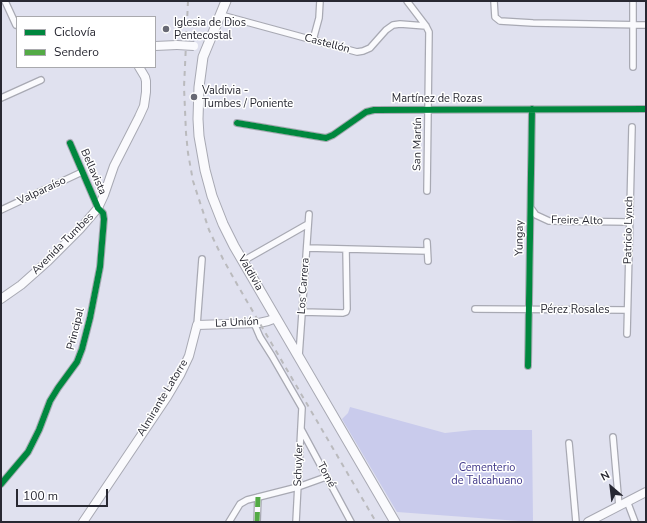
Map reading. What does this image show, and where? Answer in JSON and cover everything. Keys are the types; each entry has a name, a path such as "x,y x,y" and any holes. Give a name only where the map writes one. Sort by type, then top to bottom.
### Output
{"main road":[{"name":"Valdivia","path":"226,1 202,65 198,111 198,126 202,155 210,188 229,235 243,261 395,522"},
{"path":"156,46 177,45 208,47"},
{"name":"Avenida Tumbes","path":"1,299 21,285 48,261 80,229 98,208 114,166 144,106 146,81 140,68"},
{"name":"La Unión","path":"197,325 254,323 276,318"},
{"name":"Almirante Latorre","path":"83,522 167,397 180,375 189,356 197,325"},
{"path":"588,522 646,492"}],"street":[{"path":"6,1 16,25"},
{"path":"313,40 320,1"},
{"name":"San Martín","path":"407,1 426,26 429,34 427,191"},
{"path":"494,1 494,15 496,19 500,21 646,25"},
{"path":"633,1 633,66"},
{"name":"Castellón","path":"221,15 354,52 360,52 370,48 386,30 393,25 400,24 426,26"},
{"path":"1,98 41,80"},
{"name":"Martínez de Rozas","path":"237,123 326,138 369,111 428,109 646,109"},
{"name":"Yungay","path":"528,366 532,109"},
{"name":"Patricio Lynch","path":"627,334 632,127"},
{"name":"Bellavista","path":"70,143 98,208"},
{"name":"Valparaíso","path":"1,210 82,172"},
{"name":"Freire Alto","path":"531,207 531,210 536,215 549,222 629,222"},
{"name":"Principal","path":"1,484 28,452 39,430 50,401 77,362 81,353 90,318 102,247 104,219 103,213 98,208"},
{"name":"Los Carrera","path":"299,358 309,214"},
{"path":"243,261 308,224"},
{"path":"427,242 428,261"},
{"path":"307,248 427,251"},
{"path":"302,312 346,312 346,249"},
{"name":"Almirante Latorre","path":"197,325 202,259"},
{"name":"Pérez Rosales","path":"475,309 627,310"},
{"name":"Schuyler","path":"254,323 260,337 302,408 296,522"},
{"name":"Tomé","path":"301,429 350,522"},
{"path":"614,437 619,506"},
{"path":"569,443 576,522"},
{"path":"229,522 240,504 247,500 298,487 326,477"},
{"path":"256,522 258,497"},
{"path":"628,501 635,522"}],"green space":[{"name":"Cementerio de Talcahuano","path":"350,407 445,433 473,430 532,430 533,522 397,512 342,419 348,413"}],"railway":[{"path":"188,1 184,87 186,133 193,181 209,230 238,286 376,522"}],"marked path":[{"path":"257,522 258,497"}],"cycle path":[{"path":"528,366 532,109"},
{"path":"237,123 326,138 333,135 366,112 374,110 646,109"},
{"path":"1,484 28,452 39,430 50,401 77,362 90,318 100,267 104,219 103,213 98,208 70,143"}],"place":[{"name":"Iglesia de Dios Pentecostal","path":"166,29"},
{"name":"Valdivia - Tumbes / Poniente","path":"194,97"}]}
